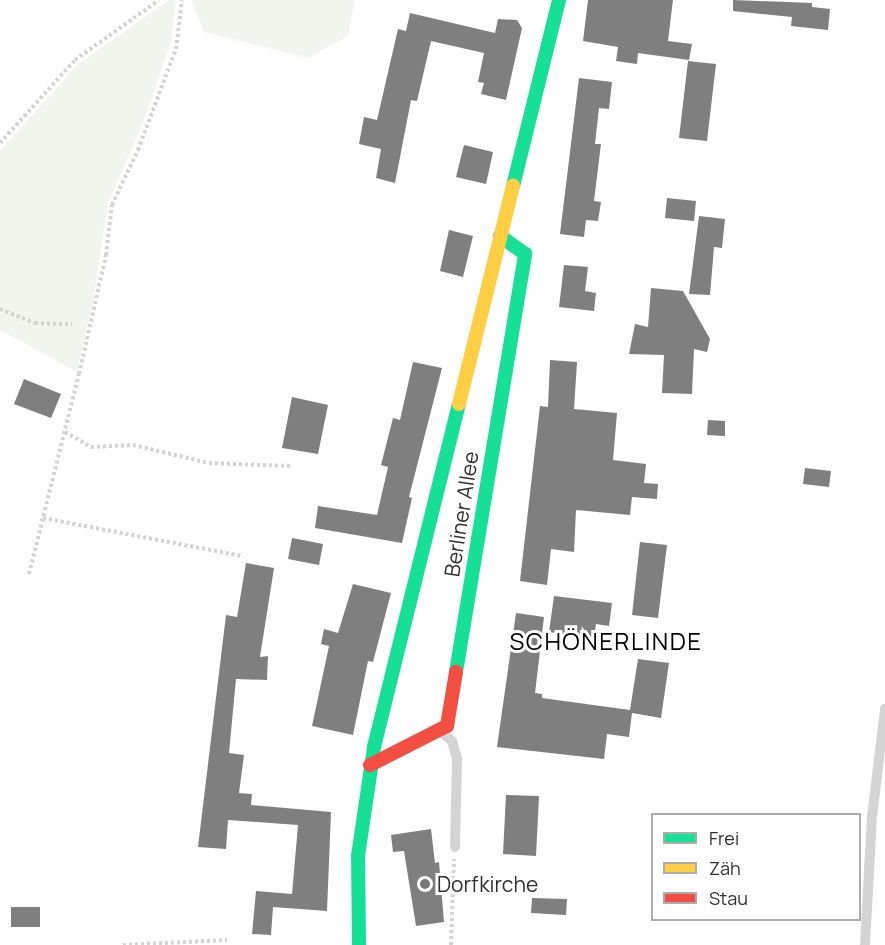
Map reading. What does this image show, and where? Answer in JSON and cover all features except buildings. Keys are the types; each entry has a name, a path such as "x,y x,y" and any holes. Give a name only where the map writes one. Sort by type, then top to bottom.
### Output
{"main road":[{"name":"Berliner Allee","path":"359,945 358,856 370,765 559,0"},
{"name":"Berliner Allee","path":"440,730 447,726 525,254 500,236"},
{"path":"370,765 440,730"}],"lane":[{"path":"865,945 872,817 885,708"},
{"path":"440,730 452,741 457,759 455,847"}],"path":[{"path":"0,143 75,60 159,0"},
{"path":"29,574 106,255 112,205 138,150 176,49 182,0"},
{"path":"0,309 35,323 72,324"},
{"path":"65,432 91,447 133,446 209,463 291,466"},
{"path":"43,518 243,556"},
{"path":"451,945 455,847"},
{"path":"123,945 227,940"}],"shaded area":[{"path":"169,0 176,0 171,42 142,126 108,203 94,296 77,372 0,330 0,151 78,64"},
{"path":"191,0 355,0 348,36 308,58 204,32"}],"traffic: fast":[{"path":"513,186 559,0"},
{"path":"456,672 525,254 500,236"},
{"path":"359,945 358,856 374,747 459,404"}],"traffic: slow":[{"path":"459,404 513,186"}],"traffic: jam":[{"path":"370,765 447,726 456,672"}],"place":[{"name":"Dorfkirche","path":"425,884"}],"district":[{"name":"SCHÖNERLINDE","path":"606,641"}]}
